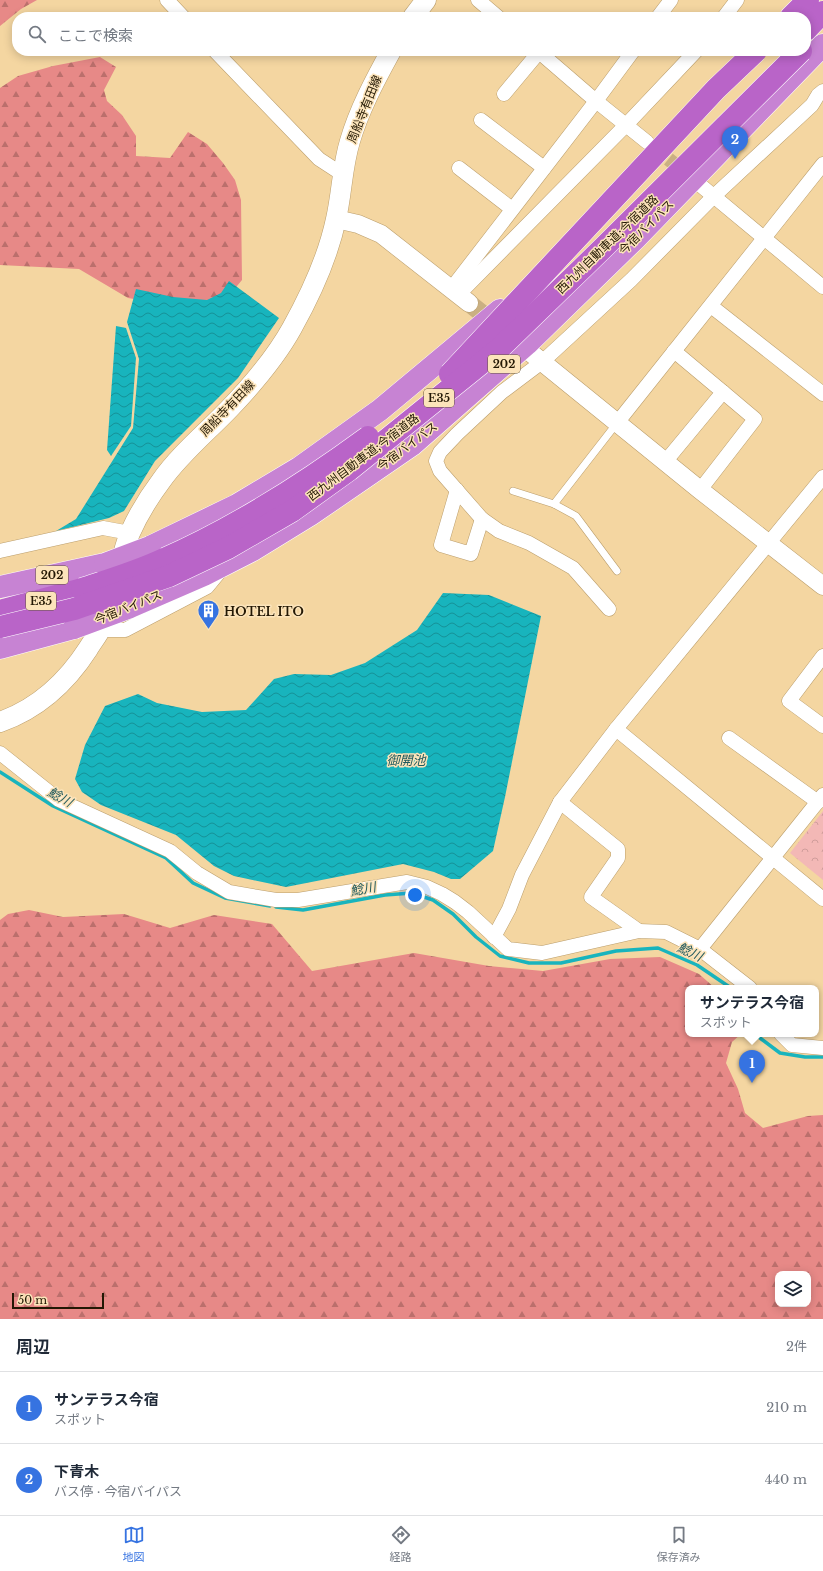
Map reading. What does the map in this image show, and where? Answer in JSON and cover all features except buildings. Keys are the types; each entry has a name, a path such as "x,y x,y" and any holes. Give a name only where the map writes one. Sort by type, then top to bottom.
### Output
{"highway":[{"path":"796,12 808,0"},
{"path":"802,12 814,0"},
{"path":"811,25 823,12"},
{"path":"811,41 823,29"},
{"name":"今宿バイパス","path":"0,648 74,628 128,608 226,564 253,550 310,515 418,440 527,344 636,238 823,45"},
{"path":"450,374 716,89 751,56"},
{"name":"202","path":"0,586 104,564 150,547 244,501 300,468 380,410 501,309 637,180 759,56"},
{"name":"西九州自動車道;今宿道路","path":"0,611 82,589 130,574 162,561 205,540 281,496 342,456 450,374 555,276 732,105 780,56"},
{"name":"西九州自動車道;今宿道路","path":"0,627 74,609 169,576 228,548 292,511 349,470 498,349 603,248 796,56"}],"main road":[{"path":"417,12 426,0"},
{"name":"周船寺有田線","path":"0,722 25,712 46,697 67,678 83,657 100,630 130,533 143,508 161,480 194,442 234,403 266,367 291,329 314,285 324,258 336,219 342,174 350,142 362,107 388,56"}],"street":[{"path":"167,0 178,12"},
{"path":"478,0 492,12"},
{"path":"662,12 671,0"},
{"path":"728,12 737,0"},
{"path":"221,56 319,159 342,174"},
{"path":"504,94 534,56"},
{"path":"544,56 647,142"},
{"path":"459,296 512,209 629,56"},
{"path":"459,296 691,56"},
{"path":"609,609 573,568 529,543 499,530 482,519 440,471 436,461 440,452 536,357 631,280 714,196 812,104 818,95 823,92"},
{"path":"481,120 544,168"},
{"path":"617,423 823,164"},
{"path":"459,168 512,209"},
{"path":"699,184 823,287"},
{"path":"336,219 358,224 381,234 459,296"},
{"path":"711,306 823,394"},
{"path":"674,351 755,418 700,490"},
{"path":"536,357 768,544 821,581"},
{"path":"665,462 723,392"},
{"path":"494,937 510,909 522,875 560,802 616,729 823,476"},
{"path":"457,490 441,545 471,554 482,519"},
{"path":"0,551 103,528 130,533"},
{"path":"100,630 125,630 207,587 226,564"},
{"path":"823,656 789,701 823,726"},
{"path":"616,729 823,899"},
{"path":"700,949 820,798 729,738"},
{"path":"0,753 59,800 170,851 197,873 229,892 276,900 298,900 407,882 427,887 442,894 468,912 508,949 542,953 639,931 666,932 700,949 746,985"},
{"path":"560,802 618,848 618,858 591,897 639,931"},
{"path":"784,1037 792,1045 823,1048"}],"lane":[{"path":"554,504 617,423"},
{"path":"513,491 554,504 576,516 617,572"}],"green space":[{"path":"0,0 37,0 17,12 12,12 12,16 0,26"},
{"path":"100,57 116,67 104,90 107,101 122,115 136,136 136,156 170,158 188,132 207,144 235,180 241,200 242,280 227,298 170,305 128,298 79,269 0,265 0,88 18,76 53,66"},
{"path":"823,811 823,880 790,853"},
{"path":"29,910 63,917 124,914 170,928 214,915 272,924 312,971 414,953 489,966 543,971 610,959 660,957 699,974 712,985 685,985 685,1037 738,1037 732,1042 726,1063 738,1089 745,1113 763,1128 808,1116 823,1115 823,1319 0,1319 0,920 8,914"}],"water":[{"path":"229,281 279,318 238,378 155,461 124,511 109,518 56,531 76,519 133,428 139,359 127,322 136,289 173,297 207,300 221,293"},
{"path":"116,326 126,328 136,358 131,426 111,456 107,450"},
{"name":"御開池","path":"443,593 489,595 541,616 493,851 460,879 451,879 434,872 403,864 286,887 234,876 214,866 176,835 101,805 82,792 75,779 85,745 105,706 138,694 157,703 202,712 246,710 274,679 294,674 331,675 365,663 417,630"}],"waterway":[{"name":"鯰川","path":"0,772 53,806 166,858 193,883 225,898 270,906"},
{"name":"鯰川","path":"276,907 303,910 385,895 412,893 433,900 453,914 476,937 500,956 529,963 561,963 616,951 658,948 697,965 727,985"},
{"name":"鯰川","path":"760,1037 780,1053 805,1057 823,1057"}],"tunnel":[{"path":"652,146 687,174"},
{"path":"469,303 500,328"}],"place":[{"name":"下青木","path":"735,159"},
{"name":"HOTEL ITO","path":"208,630"},
{"name":"サンテラス今宿","path":"752,1083"}]}
